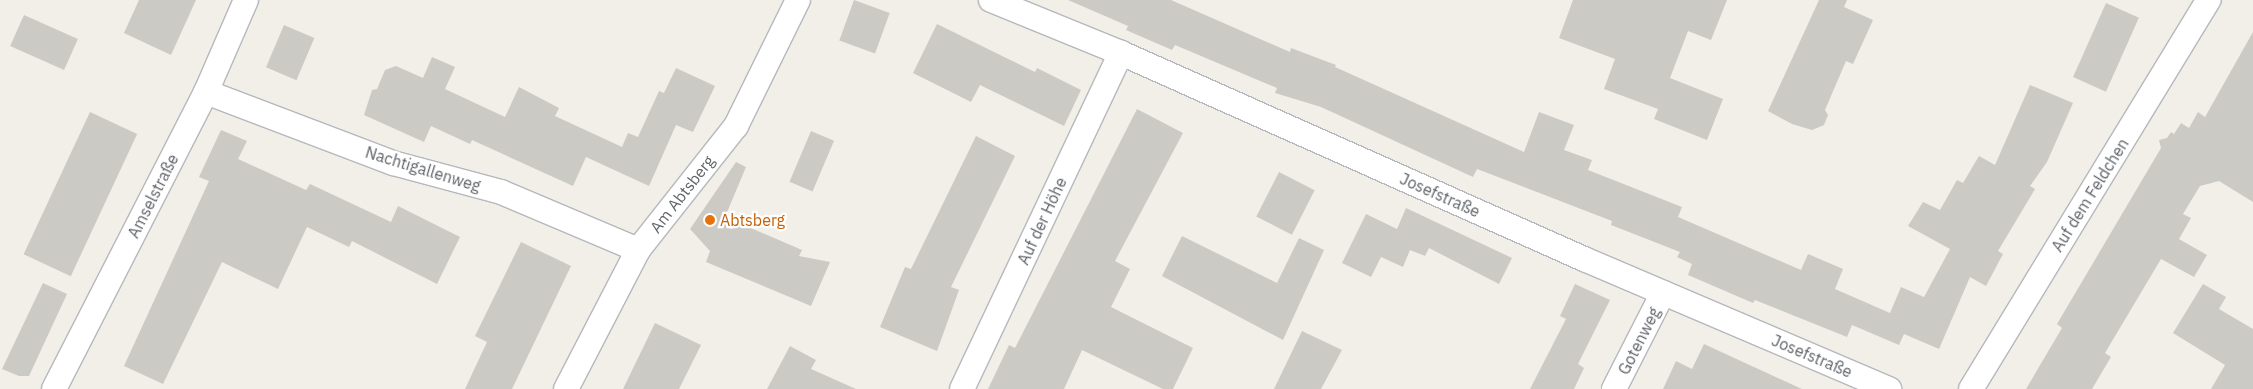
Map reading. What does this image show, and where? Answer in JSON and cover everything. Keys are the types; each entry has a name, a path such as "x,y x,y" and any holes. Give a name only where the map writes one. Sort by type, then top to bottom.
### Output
{"street":[{"name":"Amselstraße","path":"54,389 206,92 246,0"},
{"name":"Am Abtsberg","path":"566,389 638,250 736,126 798,0"},
{"name":"Josefstraße","path":"991,0 1121,53 1663,293 1889,389"},
{"name":"Auf dem Feldchen","path":"1971,389 2208,0"},
{"name":"Auf der Höhe","path":"962,389 1121,53"},
{"name":"Nachtigallenweg","path":"206,92 392,163 500,192 638,250"},
{"name":"Gotenweg","path":"1614,389 1663,293"}],"building":[{"path":"139,0 196,0 171,55 124,33"},
{"path":"854,0 890,13 875,53 839,40"},
{"path":"1068,0 1171,0 1290,52 1291,48 1336,65 1335,67 1524,152 1539,112 1574,125 1564,150 1592,160 1588,170 1682,207 1678,217 1801,270 1808,254 1843,269 1835,289 1890,313 1901,287 1924,297 1950,249 1908,226 1923,202 1940,210 1957,180 1963,183 1979,156 1995,165 2030,85 2073,103 2047,162 2030,186 2035,189 1998,251 2003,254 1986,286 1970,277 1939,349 1904,334 1899,345 1852,325 1847,337 1755,300 1753,303 1688,275 1692,264 1677,257 1680,252 1611,225 1612,221 1477,169 1473,177 1321,107 1275,93 1277,88 1175,45 1172,50 1126,30 1128,26"},
{"path":"1573,0 1727,0 1711,40 1688,31 1670,78 1723,99 1707,140 1654,119 1658,109 1604,89 1615,59 1559,38"},
{"path":"1819,0 1847,0 1844,7 1873,20 1853,64 1846,61 1825,110 1828,115 1824,125 1812,130 1792,124 1768,111"},
{"path":"2106,3 2139,18 2106,92 2073,77"},
{"path":"24,15 78,39 64,70 10,46"},
{"path":"937,24 1035,72 1037,68 1081,90 1064,126 980,85 971,102 913,73"},
{"path":"284,25 314,38 296,80 266,67"},
{"path":"2253,32 2253,202 2219,181 2200,186 2183,214 2191,218 2179,239 2207,255 2194,277 2161,259 2105,353 2111,357 2092,389 2026,389 2062,328 2057,324 2161,148 2159,140 2167,138 2171,132 2174,134 2181,123 2189,128 2198,112 2205,117"},
{"path":"432,57 455,67 445,89 505,117 519,87 559,108 555,116 622,147 628,133 638,137 659,91 664,93 676,68 715,86 693,132 676,125 649,186 586,157 573,186 472,140 470,144 431,126 424,142 364,115 372,90 377,89 385,70 396,66 423,78"},
{"path":"1137,109 1183,133 1115,261 1130,269 1111,307 1193,348 1173,389 1163,389 1082,350 1064,389 988,389 1009,345 1015,348"},
{"path":"90,112 137,134 71,276 24,254"},
{"path":"221,130 247,141 238,159 306,190 310,184 391,222 398,206 460,237 437,284 352,241 349,247 307,227 278,289 222,262 163,384 124,366 209,181 199,177"},
{"path":"811,131 834,141 813,191 790,182"},
{"path":"976,136 1015,156 951,287 959,290 937,351 880,327 905,267 911,269"},
{"path":"736,162 746,167 725,217 802,250 799,256 830,262 811,306 706,262 710,251 690,229"},
{"path":"1279,172 1315,190 1292,235 1256,217"},
{"path":"1406,208 1512,258 1499,284 1429,248 1425,256 1410,250 1403,267 1381,257 1371,277 1342,263 1366,214 1397,229"},
{"path":"1182,236 1277,283 1299,238 1324,250 1283,340 1162,276"},
{"path":"521,242 571,266 512,389 465,389 487,342 475,336"},
{"path":"43,283 67,294 29,376 19,376 2,369"},
{"path":"1575,284 1610,300 1578,364 1584,368 1574,389 1530,389 1566,319 1560,316"},
{"path":"2203,284 2226,297 2219,309 2253,329 2253,389 2211,389 2225,365 2173,333"},
{"path":"655,323 701,345 679,389 623,389"},
{"path":"1302,331 1342,350 1321,389 1274,389"},
{"path":"1704,344 1802,389 1663,389 1676,361 1692,369"},
{"path":"790,346 816,360 811,369 856,389 767,389"}],"place":[{"name":"Abtsberg","path":"710,220"}]}
